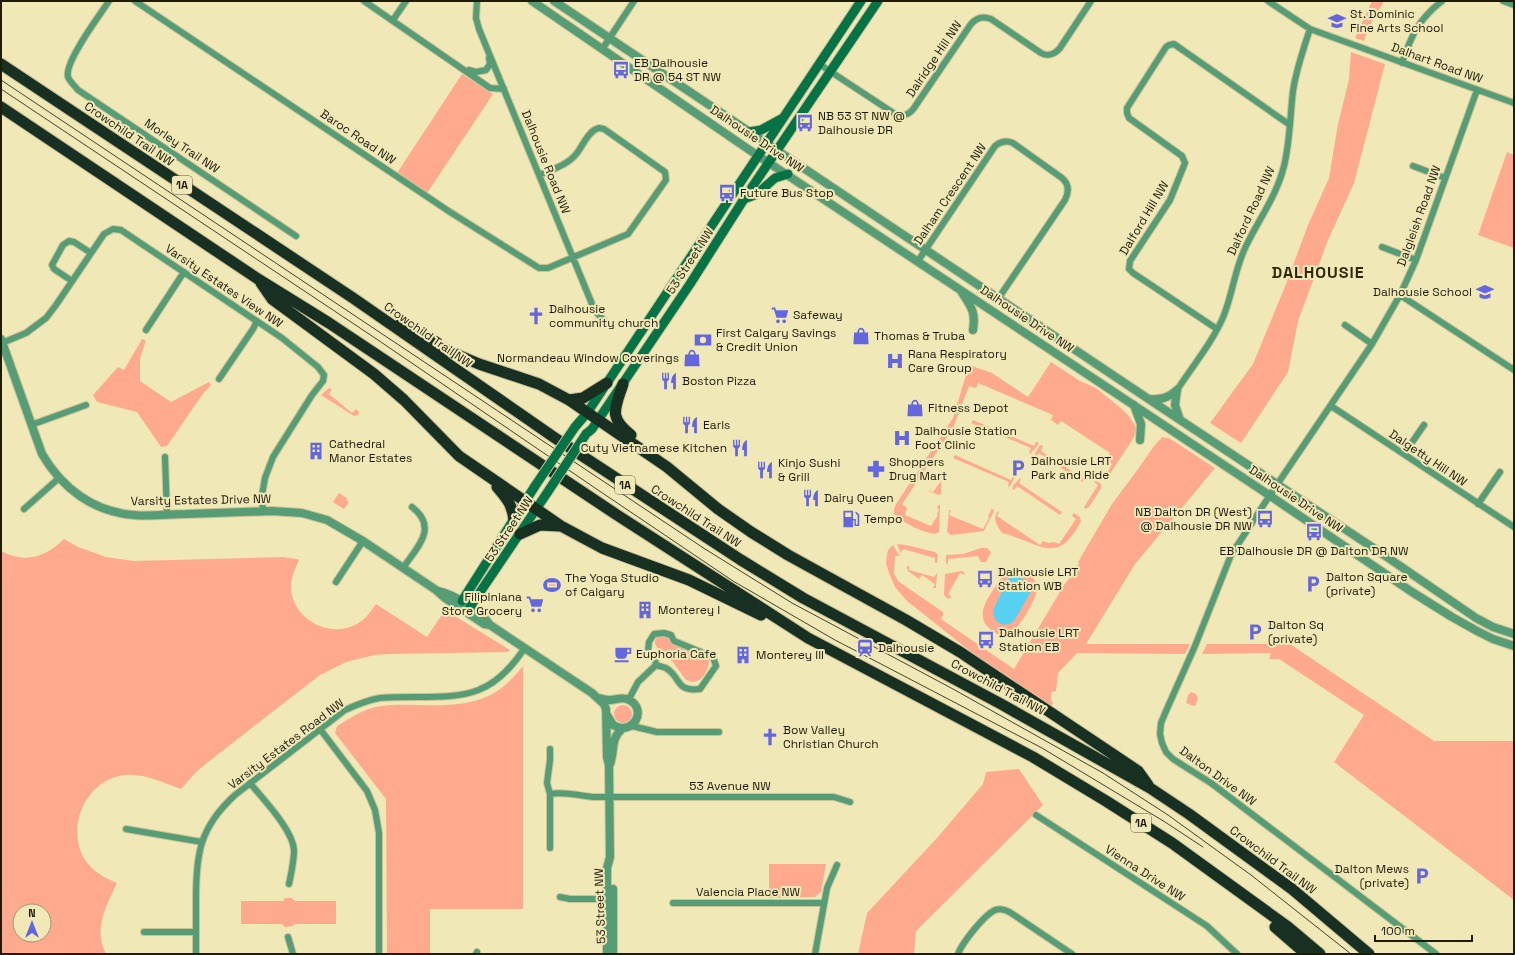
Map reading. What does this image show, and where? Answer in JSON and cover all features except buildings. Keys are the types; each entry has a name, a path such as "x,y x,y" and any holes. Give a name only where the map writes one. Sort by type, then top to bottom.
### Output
{"highway":[{"path":"1,59 11,71"},
{"name":"Crowchild Trail NW","path":"1,64 353,298 555,438 741,560 803,598 1002,704 1150,788 1189,814 1292,889 1369,954"},
{"name":"1A","path":"1,107 258,280 329,323 611,511 808,638 1040,761 1106,800 1172,843 1288,928 1320,954"},
{"path":"258,280 272,299 374,374 404,400 459,456 561,526 602,548 689,580 808,638"},
{"path":"353,298 369,304 446,350 479,364 539,384 569,400 667,467 718,509 761,538 788,555 906,620 960,652 1138,770 1150,788"},
{"path":"569,400 583,398 607,383"},
{"path":"623,384 615,408 617,420 625,430 661,458 667,467"},
{"path":"492,480 509,501 512,507 514,520"},
{"path":"520,534 540,525 561,526"},
{"path":"1245,897 1254,910 1306,954"}],"main road":[{"name":"53 Street NW","path":"464,607 535,486 575,427 587,413 861,1"},
{"name":"53 Street NW","path":"464,607 520,534 586,434 592,429 623,384 690,284 768,162 831,72 878,1"},
{"path":"749,132 761,130 784,117"},
{"path":"744,199 757,194 775,178 788,174"}],"street":[{"name":"Morley Trail NW","path":"109,1 73,56 69,66 68,78 78,90 296,236"},
{"name":"Baroc Road NW","path":"135,1 444,208 536,267 542,269 548,268 628,234 665,183 666,175 604,129 599,128 592,132 576,155 569,162 539,175"},
{"path":"364,1 490,88 504,89"},
{"path":"393,20 406,1"},
{"name":"Dalhousie Road NW","path":"477,1 477,23 595,310 609,326"},
{"name":"Dalhousie Drive NW","path":"532,1 768,162 1452,617 1493,639 1514,646"},
{"name":"Dalhousie Drive NW","path":"554,1 998,299 1278,484 1476,618 1493,627 1514,634"},
{"path":"603,48 634,1"},
{"name":"Dalridge Hill NW","path":"819,64 895,114 905,115 914,108 971,24 977,18 991,18 1040,53 1047,55 1055,53 1060,48 1091,1"},
{"name":"Dalhart Road NW","path":"1268,1 1310,29 1514,103"},
{"path":"1402,63 1411,37 1421,20 1442,1"},
{"path":"1503,1 1514,5"},
{"name":"Dalford Road NW","path":"1177,390 1217,329 1229,300 1242,256 1279,183 1287,152 1296,73 1310,29"},
{"name":"Dalford Hill NW","path":"1217,329 1129,269 1130,261 1170,200 1186,163 1182,156 1130,118 1127,114 1127,108 1166,47 1174,44 1290,124"},
{"path":"464,69 476,72 486,70 490,64 489,52"},
{"name":"Dalgleish Road NW","path":"1278,484 1372,344 1400,295 1416,260 1477,90"},
{"name":"Dalham Crescent NW","path":"918,261 995,146 1004,141 1012,143 1066,181 1068,190 1065,200 998,299"},
{"path":"1413,166 1445,178"},
{"name":"Varsity Estates View NW","path":"2,341 26,333 46,318 104,234 108,230 121,230 289,343 318,367 324,375 324,381 312,395 284,438 267,469 263,486 263,512"},
{"path":"72,281 54,269 52,265 63,245 69,241 74,242 91,253"},
{"path":"1382,247 1416,260"},
{"path":"146,330 184,272"},
{"path":"958,287 971,307 974,315 973,330"},
{"path":"1400,295 1514,370"},
{"path":"219,379 257,321"},
{"path":"1345,325 1372,344"},
{"name":"Varsity Estates Drive NW","path":"2,341 42,454 59,478 81,497 101,508 135,515 292,512 317,517 340,528 363,542 436,590 448,593 464,607 486,620 490,625 524,649 597,697 604,704 607,715"},
{"path":"1148,398 1159,400 1177,390"},
{"path":"1177,390 1176,405 1180,420"},
{"path":"31,425 86,405"},
{"path":"1134,405 1141,424 1140,440"},
{"name":"Dalgetty Hill NW","path":"1331,406 1514,527"},
{"path":"1404,454 1424,425"},
{"path":"165,457 167,514"},
{"path":"1478,504 1500,472"},
{"path":"24,510 59,478"},
{"name":"Dalton Drive NW","path":"1278,484 1226,564 1195,646 1161,723 1160,734 1162,743 1166,752 1173,759 1211,783 1436,954"},
{"path":"403,568 426,532 426,524 424,520 412,507"},
{"path":"336,582 363,542"},
{"path":"664,632 671,635 674,641 713,657 716,666 709,673 700,689 689,689 682,687 673,674 665,668 656,666 655,659 648,652 650,642 654,634 664,632"},
{"name":"Varsity Estates Road NW","path":"196,954 196,868 202,842 211,823 220,810 234,795 345,710 372,700 389,697 454,697 477,691 494,682 506,673 524,649"},
{"path":"643,728 637,717 636,707 629,699 638,682 656,666"},
{"name":"Varsity Estates Drive NW","path":"597,697 608,700 621,698 629,699"},
{"path":"607,715 613,725 622,729 632,726 657,732 720,732"},
{"name":"53 Street NW","path":"607,715 606,738 610,796 610,857 607,868 613,954"},
{"path":"632,726 637,717"},
{"path":"320,729 367,791 375,810 379,833 379,954"},
{"name":"53 Street NW","path":"609,765 613,757 614,739 616,733 622,729"},
{"path":"550,749 550,765 547,778 550,794 550,848"},
{"path":"250,783 287,830 292,839 294,855 289,884"},
{"name":"53 Avenue NW","path":"550,794 561,792 576,796 834,796 850,802"},
{"name":"Vienna Drive NW","path":"1036,816 1207,926 1237,954"},
{"path":"126,829 202,842"},
{"path":"815,954 827,888 837,865"},
{"path":"560,897 570,899 610,899"},
{"name":"53 Street NW","path":"607,954 610,899"},
{"name":"Valencia Place NW","path":"673,903 824,903"},
{"path":"958,954 960,947 971,933 991,912 999,909 1011,913 1064,952 1072,954"},
{"path":"144,932 196,932"},
{"path":"288,937 293,954"}],"shaded area":[{"path":"1372,1 1384,1 1369,27 1364,41 1355,38"},
{"path":"1351,52 1385,64 1354,183 1328,240 1298,321 1288,372 1241,443 1210,423 1253,364 1286,284 1308,225 1329,178 1338,124 1349,79"},
{"path":"462,74 493,94 427,193 397,173"},
{"path":"1507,152 1514,155 1514,248 1478,235"},
{"path":"142,339 145,340 145,343 140,358 140,381 171,402 209,382 211,385 202,395 167,446 161,447 137,412 97,402 93,395 118,367 124,370"},
{"path":"1051,362 1080,381 1096,388 1122,409 1135,425 1136,430 1134,437 1108,477 1105,477 1100,473 1106,475 1112,464 1107,458 1110,453 1061,421 1058,425 1051,420 1053,415 978,383 976,388 969,386 953,428 902,504 907,508 905,515 931,526 938,515 939,509 937,508 938,505 940,505 939,532 935,534 919,529 903,521 894,514 896,504 953,418 969,365 992,373 1028,397"},
{"path":"329,388 332,389 329,394 352,413 356,409 359,412 358,415 354,416 321,395"},
{"path":"973,420 1034,446 1036,442 1038,442 1038,445 1030,454 1031,448 971,423"},
{"path":"1162,437 1169,438 1215,468 1135,564 1086,644 1190,644 1185,654 1077,653 1058,673 1056,691 1051,692 1051,701 1053,702 1051,707 980,659 907,601 895,587 886,563 888,550 893,545 900,556 895,556 894,573 898,581 943,612 941,619 1014,669 1064,585 1079,563 1078,562 1112,504"},
{"path":"1042,445 1041,451 1084,479 1082,482 1039,453 1036,457 1034,456 1039,446"},
{"path":"955,455 1011,480 1014,475 1015,477 1008,487 1009,482 953,458"},
{"path":"1020,478 1019,483 1062,512 1060,515 1017,486 1014,490 1012,489"},
{"path":"941,481 941,494 939,495 928,490 933,492"},
{"path":"1096,481 1101,484 1101,488 1089,507 1085,509 1084,507 1098,485 1094,482"},
{"path":"339,493 347,498 346,500 349,502 344,509 333,502"},
{"path":"992,508 994,511 984,531 951,535 947,532 949,510 951,510 949,515 983,529"},
{"path":"998,511 997,516 1040,545 1043,541 1059,544 1076,519 1072,516 1074,513 1080,517 1081,521 1064,544 1055,548 1046,548 1002,533 995,519"},
{"path":"64,539 78,547 106,557 134,561 283,557 297,559 299,560 291,583 293,600 299,611 318,625 330,629 342,629 354,625 365,618 376,604 427,637 445,610 510,650 508,652 374,655 346,662 320,675 196,772 181,789 154,779 132,775 111,778 99,785 90,795 83,807 77,833 79,847 88,864 99,874 117,883 102,918 102,945 106,954 1,954 1,551 10,555 27,558 35,557 50,550"},
{"path":"897,544 935,552 938,555 937,563 935,563 935,558 903,549 901,553"},
{"path":"981,548 987,548 991,552 986,562 981,562 978,556 948,559 948,564 946,563 946,555 963,554"},
{"path":"909,565 909,570 934,577 937,573 936,588 933,588 935,584 922,575 919,579 908,571 907,567"},
{"path":"962,571 965,575 960,573 948,594 952,597 948,599 944,595 945,574"},
{"path":"1014,571 1029,575 1034,579 1037,588 1027,613 1015,629 1005,635 999,635 987,626 983,614 984,607 990,594 1002,577","holes":["1008,579 1027,580 1031,587 1002,592"]},
{"name":"The Yoga Studio of Calgary","path":"545,577 557,579 556,588 549,589"},
{"path":"667,634 709,658 709,665 700,679 694,682 686,680 672,661 658,649 655,644 657,637"},
{"path":"1207,644 1290,644 1434,741 1514,741 1514,900 1334,762 1364,715 1279,659 1269,659 1271,653 1202,654"},
{"path":"523,666 523,909 430,909 430,954 387,954 386,799 335,733 337,726 358,714 376,707 397,705 445,705 476,701 490,695 504,686"},
{"path":"1191,692 1196,694 1198,698 1195,706 1186,703 1188,695"},
{"path":"623,705 629,708 632,714 629,720 623,723 617,720 614,714 617,708"},
{"path":"1019,769 1043,805 916,931 914,954 858,954 867,913 936,839 983,784 986,772"},
{"path":"769,864 826,864 821,892 815,897 769,898"},
{"path":"285,898 292,898 295,901 336,901 336,924 295,924 293,926 285,927 282,924 241,924 241,901 283,901"}],"water":[{"path":"1011,577 1024,579 1027,581 1032,590 1014,621 1003,624 997,621 993,615 993,610 1008,579"}],"tram line":[{"path":"1,80 705,549 792,603 953,689 1103,773 1168,815 1251,875 1351,954"},
{"path":"1,89 378,340 733,581 835,640 1042,748 1165,822 1203,847"}],"place":[{"name":"St. Dominic Fine Arts School","path":"1337,21"},
{"name":"EB Dalhousie DR @ 54 ST NW","path":"621,70"},
{"name":"NB 53 ST NW @ Dalhousie DR","path":"805,123"},
{"name":"Future Bus Stop","path":"727,193"},
{"name":"Dalhousie School","path":"1485,292"},
{"name":"Safeway","path":"780,315"},
{"name":"Dalhousie community church","path":"536,316"},
{"name":"Thomas & Truba","path":"861,336"},
{"name":"First Calgary Savings & Credit Union","path":"703,340"},
{"name":"Normandeau Window Coverings","path":"692,358"},
{"name":"Rana Respiratory Care Group","path":"895,361"},
{"name":"Boston Pizza","path":"669,381"},
{"name":"Fitness Depot","path":"915,408"},
{"name":"Earls","path":"690,425"},
{"name":"Dalhousie Station Foot Clinic","path":"902,438"},
{"name":"Cuty Vietnamese Kitchen","path":"740,448"},
{"name":"Cathedral Manor Estates","path":"316,451"},
{"name":"Dalhousie LRT Park and Ride","path":"1018,468"},
{"name":"Shoppers Drug Mart","path":"876,469"},
{"name":"Kinjo Sushi & Grill","path":"765,470"},
{"name":"Dairy Queen","path":"811,498"},
{"name":"Tempo","path":"851,519"},
{"name":"NB Dalton DR (West) @ Dalhousie DR NW","path":"1265,519"},
{"name":"EB Dalhousie DR @ Dalton DR NW","path":"1314,532"},
{"name":"Dalhousie LRT Station WB","path":"985,579"},
{"name":"Dalton Square (private)","path":"1313,584"},
{"name":"The Yoga Studio of Calgary","path":"552,585"},
{"name":"Filipiniana Store Grocery","path":"535,604"},
{"name":"Monterey I","path":"645,610"},
{"name":"Dalton Sq (private)","path":"1255,632"},
{"name":"Dalhousie LRT Station EB","path":"986,640"},
{"name":"Dalhousie","path":"865,648"},
{"name":"Euphoria Cafe","path":"623,654"},
{"name":"Monterey III","path":"743,655"},
{"name":"Bow Valley Christian Church","path":"770,737"},
{"name":"Dalton Mews (private)","path":"1422,876"}],"district":[{"name":"DALHOUSIE","path":"1318,272"}]}
